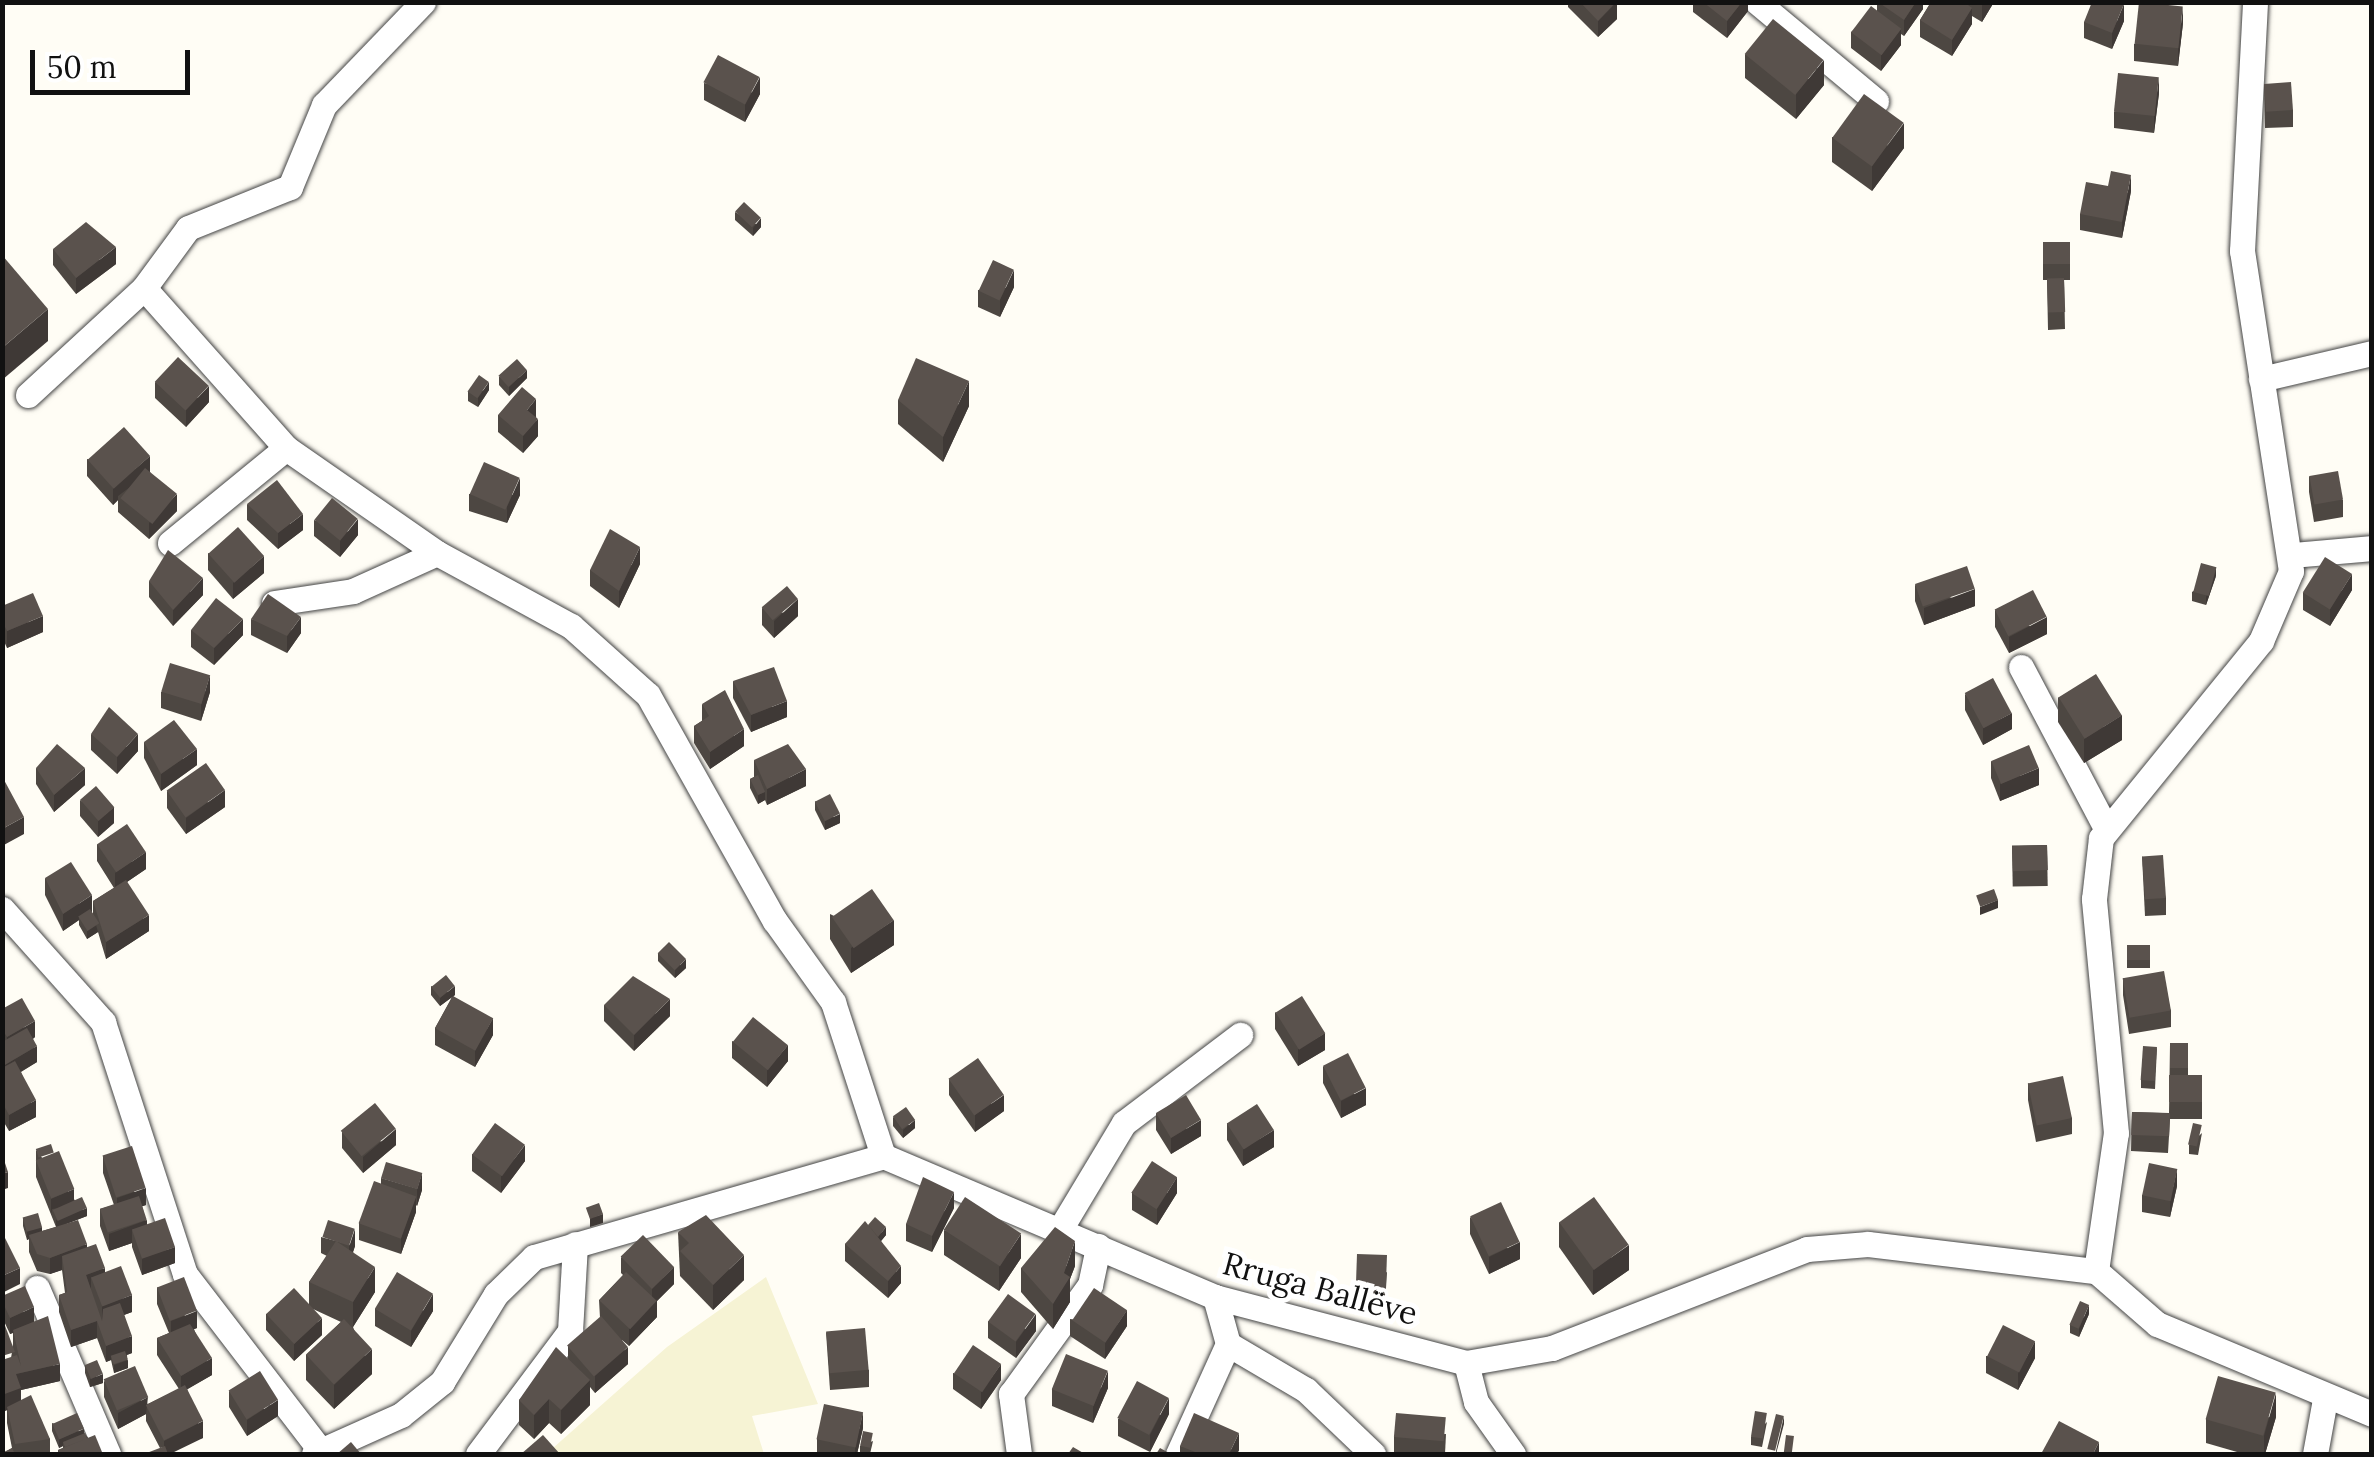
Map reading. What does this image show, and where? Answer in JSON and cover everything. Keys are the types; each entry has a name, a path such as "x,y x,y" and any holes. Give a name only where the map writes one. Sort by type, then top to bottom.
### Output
{"street":[{"path":"28,395 144,288 202,218 290,187 324,105 423,2"},
{"path":"1757,2 1876,101"},
{"path":"2255,2 2242,251 2292,555 2287,590 2261,641 2106,826 2094,899 2116,1133 2096,1271 2156,1324 2325,1400 2372,1414"},
{"path":"2,909 103,1022 185,1274 318,1453 424,1398 496,1294 534,1256 883,1156 833,1002 774,922 648,695 571,626 437,554 286,448 144,288"},
{"path":"2261,379 2372,354"},
{"path":"170,543 286,448"},
{"path":"2292,555 2372,548"},
{"path":"274,603 354,590 437,554"},
{"path":"2022,667 2106,826"},
{"path":"1062,1226 1124,1123 1240,1036"},
{"name":"Rruga Ballëve","path":"883,1156 1062,1226 1215,1297 1466,1362 1552,1348 1838,1243 2096,1271"},
{"path":"478,1454 570,1331 574,1244"},
{"path":"1020,1454 1012,1394 1090,1285 1098,1246"},
{"path":"37,1288 108,1454"},
{"path":"1178,1454 1228,1344 1215,1297"},
{"path":"1228,1344 1306,1390 1372,1454"},
{"path":"1466,1362 1476,1402 1513,1454"},
{"path":"2314,1454 2325,1400"}],"shaded area":[{"path":"766,1277 818,1404 752,1416 764,1454 557,1454 553,1448 667,1347"}],"building":[{"path":"1580,2 1616,2 1598,21"},
{"path":"1703,2 1742,2 1727,21"},
{"path":"1878,2 1916,2 1904,20"},
{"path":"1931,2 1964,2 1972,8 1952,40 1920,20"},
{"path":"2092,2 2124,4 2112,33 2084,22"},
{"path":"2139,2 2183,7 2178,48 2135,44"},
{"path":"1871,6 1901,29 1881,55 1851,32"},
{"path":"1773,19 1824,60 1795,95 1745,54"},
{"path":"718,55 759,77 745,104 703,82"},
{"path":"2118,73 2159,77 2155,116 2114,112"},
{"path":"2291,82 2293,110 2266,112 2264,84"},
{"path":"1864,94 1904,123 1872,166 1832,138"},
{"path":"2111,171 2131,175 2122,222 2080,214 2086,182 2108,186"},
{"path":"744,202 761,218 752,227 735,212"},
{"path":"86,222 116,247 76,278 53,249"},
{"path":"2043,242 2070,242 2070,264 2043,264"},
{"path":"2,255 48,309 2,348"},
{"path":"993,260 1014,270 999,301 979,291"},
{"path":"2064,278 2065,312 2048,313 2047,279"},
{"path":"178,357 209,386 186,411 155,382"},
{"path":"916,358 969,381 943,437 898,400"},
{"path":"517,359 527,370 508,387 498,376"},
{"path":"479,375 489,382 477,398 468,391"},
{"path":"522,387 536,399 527,410 538,419 523,436 498,415"},
{"path":"124,427 150,456 114,489 88,460"},
{"path":"484,462 520,478 505,510 470,494"},
{"path":"145,468 177,494 152,524 120,498"},
{"path":"2338,471 2343,500 2314,505 2309,476"},
{"path":"277,480 303,514 278,533 247,504"},
{"path":"332,498 358,519 340,541 314,520"},
{"path":"238,527 264,556 234,583 208,554"},
{"path":"610,529 640,547 619,591 590,570"},
{"path":"168,550 203,578 173,610 149,581"},
{"path":"2325,557 2352,574 2330,610 2303,593"},
{"path":"2201,563 2216,567 2209,596 2193,592"},
{"path":"1967,566 1975,589 1923,607 1915,584"},
{"path":"787,586 798,599 773,620 762,607"},
{"path":"2033,590 2047,617 2008,636 1995,610"},
{"path":"33,593 43,616 7,631 2,606"},
{"path":"268,594 301,617 287,636 251,619"},
{"path":"216,598 243,619 214,648 191,630"},
{"path":"170,663 210,675 201,704 161,692"},
{"path":"774,667 787,701 751,715 733,681"},
{"path":"2096,674 2122,716 2085,739 2059,697"},
{"path":"1993,678 2012,713 1984,728 1965,693"},
{"path":"725,690 744,729 710,752 694,726 709,716 702,704"},
{"path":"109,707 138,734 117,757 91,734"},
{"path":"174,720 197,749 161,774 144,742"},
{"path":"57,744 85,768 54,795 36,768"},
{"path":"788,744 806,769 767,789 754,760"},
{"path":"2029,745 2039,768 2001,784 1991,761"},
{"path":"206,763 225,790 186,818 167,791"},
{"path":"758,775 765,792 758,795 750,779"},
{"path":"2,778 24,817 2,829"},
{"path":"96,786 114,807 99,821 80,800"},
{"path":"830,794 840,814 825,821 815,802"},
{"path":"127,824 146,852 116,872 97,844"},
{"path":"2047,845 2048,870 2013,871 2012,846"},
{"path":"2163,855 2166,898 2145,899 2142,856"},
{"path":"71,862 92,895 63,914 45,878"},
{"path":"126,880 149,915 106,942 93,901"},
{"path":"872,889 894,920 854,948 832,917"},
{"path":"1994,889 1998,900 1980,907 1976,895"},
{"path":"90,909 99,923 88,931 78,917"},
{"path":"669,942 686,959 675,970 658,953"},
{"path":"2127,945 2150,945 2150,960 2127,960"},
{"path":"2164,971 2171,1010 2130,1018 2123,978"},
{"path":"446,975 455,986 440,998 431,987"},
{"path":"633,976 670,999 634,1035 604,1005"},
{"path":"453,996 493,1018 475,1051 435,1028"},
{"path":"1302,996 1325,1033 1299,1050 1276,1012"},
{"path":"22,998 35,1021 7,1037 2,1029 2,1009"},
{"path":"753,1017 788,1045 768,1070 733,1042"},
{"path":"27,1028 37,1046 3,1066 2,1042"},
{"path":"2170,1043 2188,1043 2188,1068 2170,1068"},
{"path":"2143,1046 2157,1047 2155,1081 2141,1080"},
{"path":"1348,1053 1366,1088 1341,1100 1323,1066"},
{"path":"978,1058 1004,1095 974,1116 949,1079"},
{"path":"15,1061 36,1100 9,1115 2,1102 2,1068"},
{"path":"2169,1075 2202,1075 2202,1102 2169,1102"},
{"path":"2063,1076 2072,1118 2037,1126 2028,1083"},
{"path":"1186,1095 1201,1120 1171,1138 1156,1113"},
{"path":"375,1103 396,1129 362,1156 341,1131"},
{"path":"1257,1104 1274,1130 1244,1150 1227,1124"},
{"path":"906,1107 915,1120 902,1129 893,1116"},
{"path":"2132,1112 2170,1113 2169,1136 2131,1135"},
{"path":"495,1123 525,1145 502,1176 472,1155"},
{"path":"2193,1123 2202,1125 2197,1146 2188,1144"},
{"path":"51,1144 54,1153 39,1158 36,1149"},
{"path":"132,1146 146,1188 116,1197 103,1156"},
{"path":"59,1151 74,1189 51,1198 36,1160"},
{"path":"1152,1161 1177,1177 1156,1209 1131,1193"},
{"path":"386,1162 422,1173 417,1189 381,1178"},
{"path":"2149,1163 2177,1169 2171,1201 2142,1195"},
{"path":"923,1177 954,1192 932,1236 906,1224"},
{"path":"374,1181 416,1196 401,1239 359,1223"},
{"path":"139,1196 147,1220 108,1232 100,1209"},
{"path":"82,1197 87,1208 58,1221 53,1210"},
{"path":"965,1197 1021,1233 1000,1266 944,1230"},
{"path":"1594,1197 1629,1245 1594,1270 1559,1222"},
{"path":"1501,1202 1520,1242 1489,1256 1470,1216"},
{"path":"599,1203 603,1214 590,1219 586,1208"},
{"path":"38,1213 42,1227 27,1232 23,1217"},
{"path":"706,1215 744,1255 713,1285 680,1251 689,1243 678,1232"},
{"path":"875,1217 886,1227 878,1237 868,1225"},
{"path":"165,1218 175,1247 142,1259 132,1229"},
{"path":"78,1220 87,1244 50,1258 37,1254 29,1235"},
{"path":"328,1220 355,1229 349,1246 322,1237"},
{"path":"865,1221 901,1266 888,1281 845,1244"},
{"path":"1055,1227 1075,1241 1064,1273 1070,1277 1053,1304 1021,1268"},
{"path":"2,1232 20,1268 2,1276"},
{"path":"643,1235 674,1267 652,1289 621,1257"},
{"path":"336,1241 375,1267 353,1302 309,1282"},
{"path":"96,1244 105,1268 86,1275 102,1321 103,1309 120,1303 132,1336 106,1346 97,1321 71,1330 59,1295 67,1292 62,1256"},
{"path":"1357,1254 1387,1255 1386,1288 1356,1287"},
{"path":"121,1266 132,1295 102,1306 91,1277"},
{"path":"397,1272 433,1294 411,1330 375,1309"},
{"path":"626,1272 657,1301 630,1329 599,1301"},
{"path":"184,1277 197,1311 170,1321 157,1287"},
{"path":"25,1286 34,1307 10,1318 2,1296"},
{"path":"294,1288 322,1318 294,1344 266,1314"},
{"path":"1094,1288 1127,1310 1105,1343 1072,1320"},
{"path":"1008,1294 1036,1314 1016,1341 988,1322"},
{"path":"2080,1301 2089,1305 2079,1329 2069,1325"},
{"path":"48,1316 60,1364 16,1374 21,1388 2,1395 2,1360 17,1355 21,1366 13,1330"},
{"path":"601,1316 628,1347 594,1376 567,1346"},
{"path":"344,1319 372,1349 334,1384 306,1354"},
{"path":"2,1324 15,1352 2,1356"},
{"path":"190,1324 212,1358 181,1376 157,1338"},
{"path":"2003,1325 2035,1341 2019,1373 1987,1356"},
{"path":"865,1328 869,1370 830,1373 826,1331"},
{"path":"973,1345 1001,1364 982,1392 954,1373"},
{"path":"556,1347 590,1380 561,1410 549,1399 534,1415 519,1400"},
{"path":"125,1351 128,1360 114,1364 111,1356"},
{"path":"1066,1354 1108,1371 1093,1406 1052,1389"},
{"path":"97,1360 103,1374 91,1379 85,1365"},
{"path":"135,1366 148,1397 117,1411 104,1379"},
{"path":"260,1371 278,1400 247,1419 229,1391"},
{"path":"2218,1376 2276,1393 2263,1436 2206,1419"},
{"path":"1137,1381 1169,1398 1149,1435 1117,1418"},
{"path":"185,1385 203,1421 164,1441 146,1405"},
{"path":"31,1395 50,1439 15,1444 7,1407"},
{"path":"824,1404 863,1412 856,1448 817,1439"},
{"path":"1755,1411 1767,1413 1763,1439 1751,1437"},
{"path":"77,1413 84,1429 59,1440 52,1424"},
{"path":"1194,1413 1239,1433 1229,1454 1200,1454 1180,1446"},
{"path":"1396,1413 1446,1417 1444,1441 1394,1437"},
{"path":"1776,1414 1784,1416 1775,1451 1767,1449"},
{"path":"2059,1421 2099,1442 2093,1454 2041,1454"},
{"path":"863,1431 873,1433 870,1448 860,1446"},
{"path":"85,1433 87,1439 65,1447 63,1442"},
{"path":"95,1435 102,1452 60,1454 58,1450"},
{"path":"543,1435 560,1454 521,1454"},
{"path":"1786,1435 1794,1436 1792,1454 1784,1454"},
{"path":"351,1442 361,1454 337,1454"},
{"path":"165,1446 168,1454 144,1454"}]}
